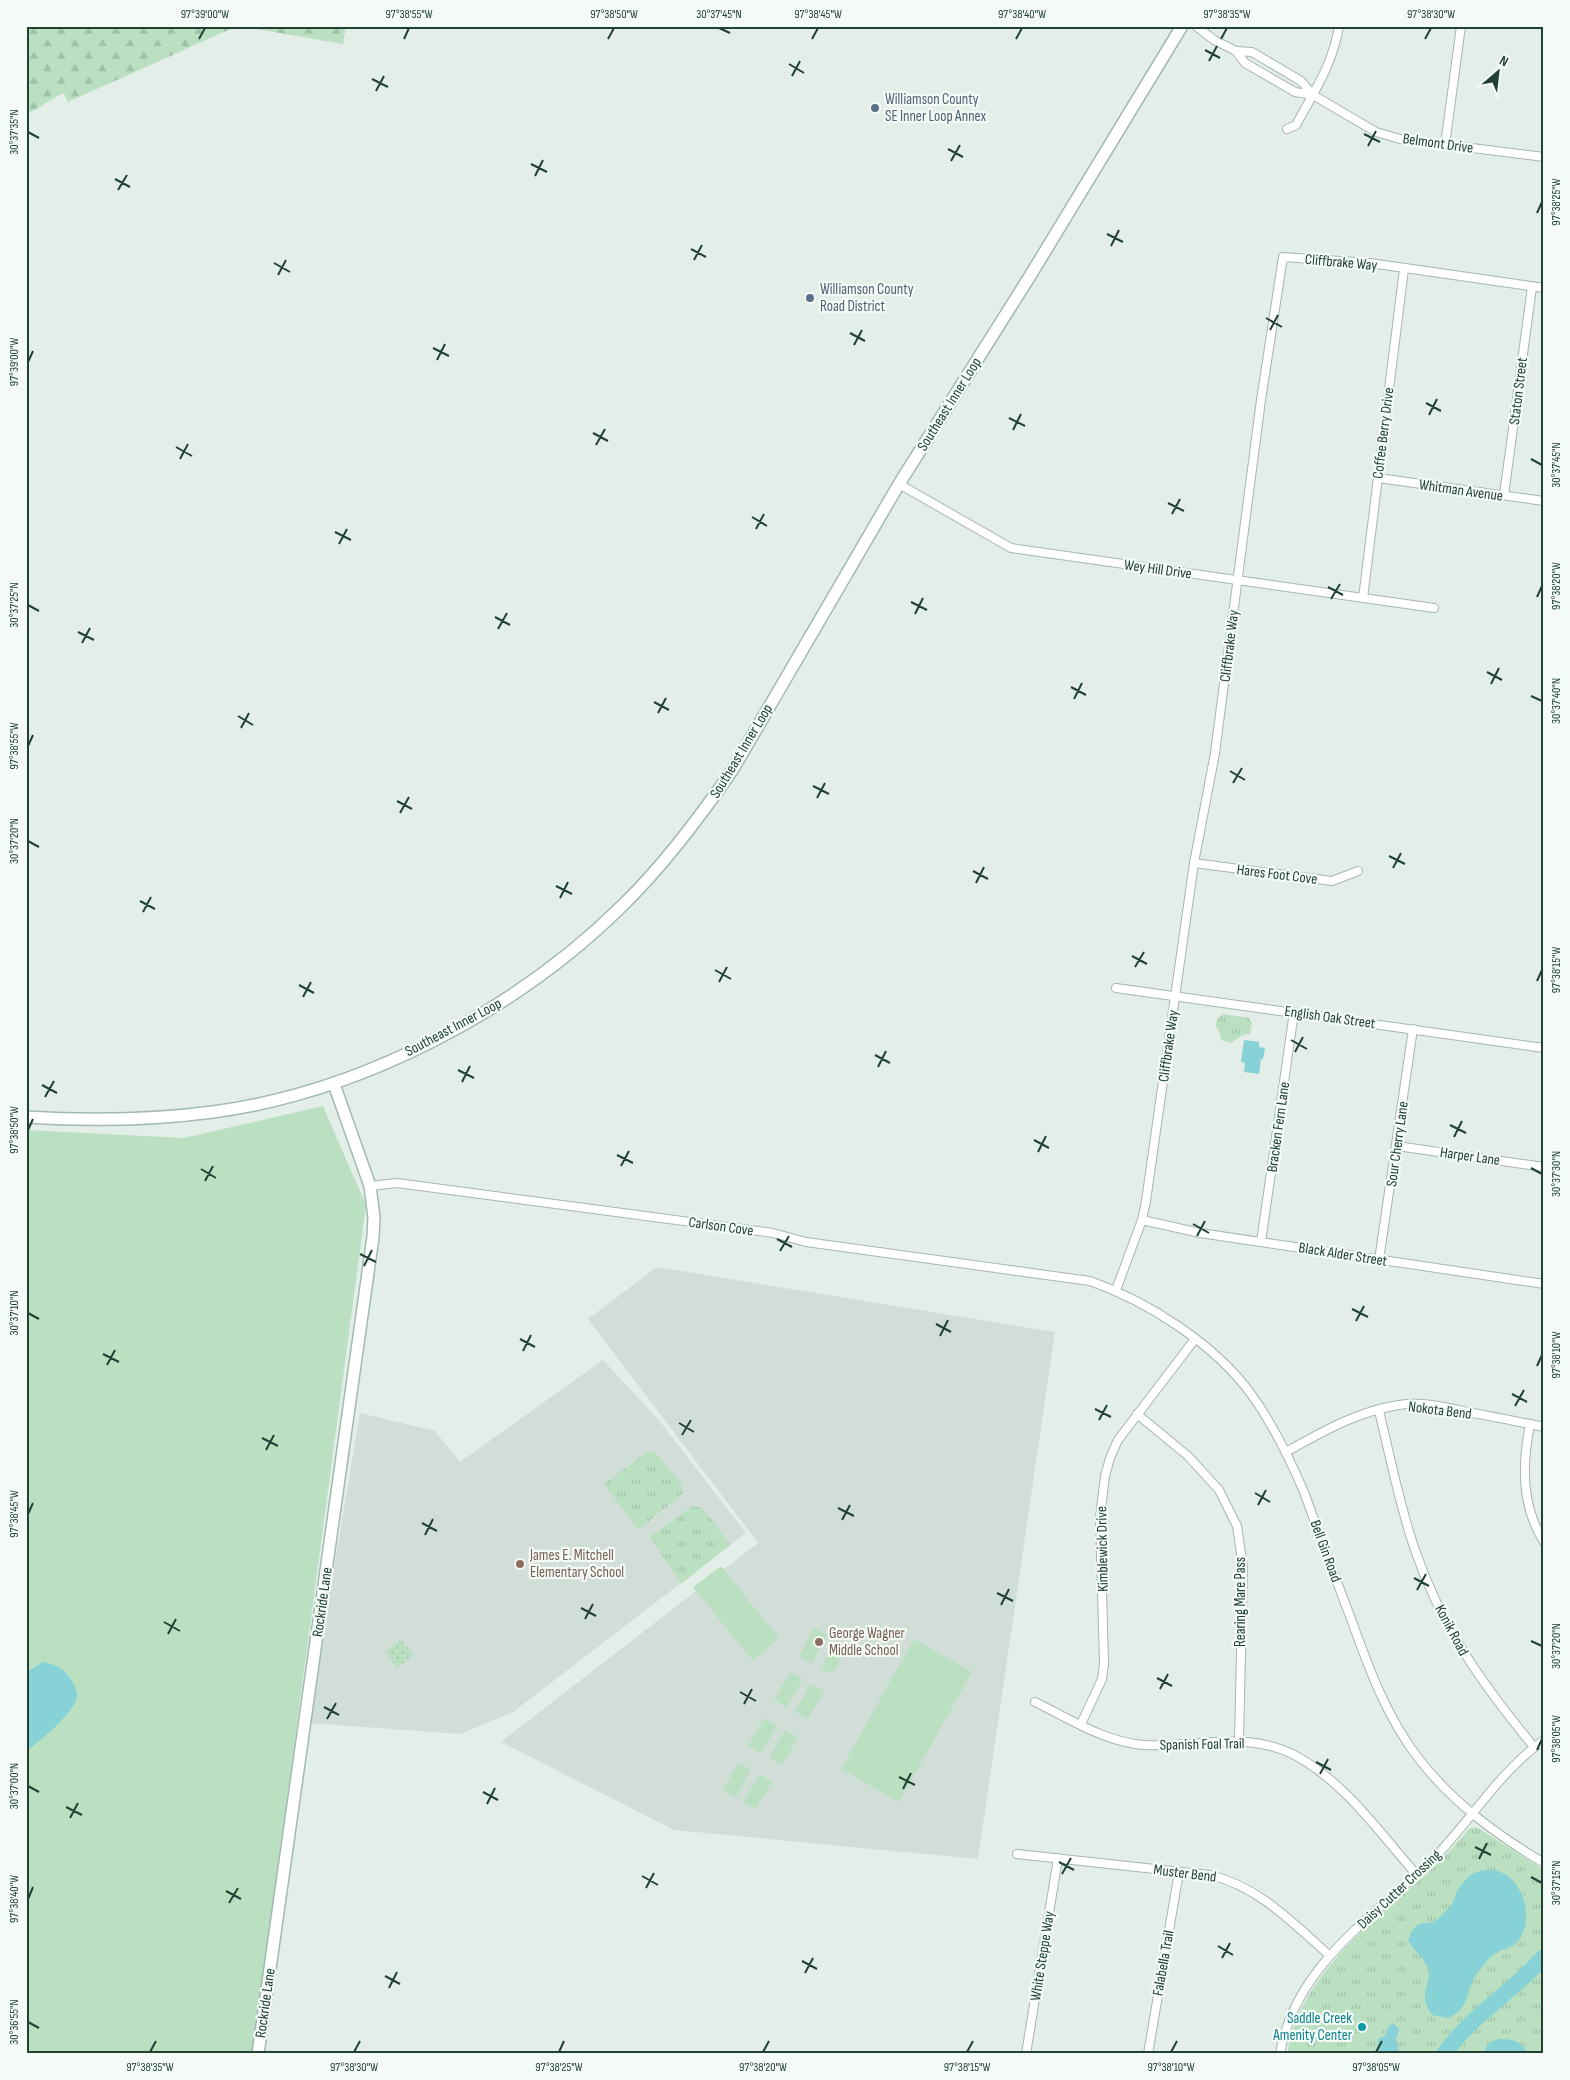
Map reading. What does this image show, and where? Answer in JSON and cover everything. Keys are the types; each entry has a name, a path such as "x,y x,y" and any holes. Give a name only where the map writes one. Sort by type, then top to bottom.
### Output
{"main road":[{"name":"Southeast Inner Loop","path":"26,1117 68,1120 121,1119 212,1112 249,1106 334,1084 431,1043 502,1001 548,969 624,904 665,860 733,769 899,484 1025,284 1182,26"},
{"name":"Rockride Lane","path":"258,2054 373,1237 374,1217 370,1186 334,1084"}],"street":[{"name":"Belmont Drive","path":"1196,26 1214,40 1236,51 1252,52 1301,81 1312,95"},
{"path":"1287,129 1296,125 1312,95 1335,48 1339,26"},
{"path":"1446,145 1461,26"},
{"name":"Belmont Drive","path":"1236,51 1245,62 1295,92 1312,95 1376,132 1400,139 1544,156"},
{"name":"Cliffbrake Way","path":"1116,1290 1142,1220 1194,863 1216,746 1261,400 1284,257 1356,262 1544,288"},
{"name":"Coffee Berry Drive","path":"1363,598 1404,269"},
{"name":"Staton Street","path":"1504,495 1532,287"},
{"name":"Whitman Avenue","path":"1378,478 1544,501"},
{"name":"Wey Hill Drive","path":"899,484 1011,548 1434,608"},
{"name":"Hares Foot Cove","path":"1194,863 1332,881 1358,871"},
{"name":"English Oak Street","path":"1116,988 1544,1048"},
{"name":"Bracken Fern Lane","path":"1261,1242 1294,1012"},
{"name":"Sour Cherry Lane","path":"1379,1260 1413,1029"},
{"name":"Harper Lane","path":"1397,1146 1544,1167"},
{"name":"Carlson Cove","path":"370,1186 398,1183 773,1233 806,1242 1071,1279"},
{"name":"Black Alder Street","path":"1142,1220 1200,1233 1544,1284"},
{"name":"Bell Gin Road","path":"1071,1279 1090,1281 1116,1290 1144,1304 1195,1339 1250,1392 1271,1424 1304,1492 1378,1691 1398,1726 1419,1759 1449,1793 1471,1814 1509,1842 1544,1864"},
{"name":"Kimblewick Drive","path":"1081,1724 1102,1679 1104,1664 1100,1517 1101,1499 1110,1458 1118,1440 1136,1414 1195,1339"},
{"name":"Nokota Bend","path":"1286,1452 1362,1414 1399,1405 1418,1404 1447,1408 1544,1427"},
{"name":"Konik Road","path":"1379,1411 1413,1546 1430,1588 1447,1624 1471,1665 1489,1691 1534,1747"},
{"name":"Rearing Mare Pass","path":"1136,1414 1188,1456 1219,1490 1237,1526 1243,1567 1238,1740"},
{"path":"1530,1424 1524,1463 1524,1481 1533,1521 1544,1542"},
{"name":"Spanish Foal Trail","path":"1035,1702 1104,1736 1123,1742 1144,1745 1238,1740 1278,1748 1296,1756 1321,1772 1343,1791 1416,1874"},
{"name":"Daisy Cutter Crossing","path":"1280,2054 1297,2003 1307,1985 1329,1955 1435,1857 1512,1768 1544,1740"},
{"name":"Muster Bend","path":"1017,1854 1225,1878 1264,1899 1329,1955"},
{"name":"White Steppe Way","path":"1026,2054 1058,1858"},
{"name":"Falabella Trail","path":"1148,2054 1178,1872"}],"shaded area":[{"name":"George Wagner Middle School","path":"657,1267 1055,1332 978,1859 674,1830 501,1742 758,1543 588,1319"},
{"name":"James E. Mitchell Elementary School","path":"603,1360 658,1419 746,1533 513,1712 460,1734 308,1723 360,1413 435,1431 460,1462"}],"green space":[{"path":"26,26 237,26 68,102 63,93 26,115"},
{"path":"239,26 346,26 343,44"},
{"path":"1223,1014 1249,1018 1252,1023 1250,1034 1243,1035 1231,1043 1221,1040 1215,1024"},
{"path":"323,1106 366,1205 253,2054 26,2054 26,1130 184,1138"},
{"path":"648,1451 655,1452 682,1485 682,1494 638,1530 604,1484"},
{"path":"692,1506 702,1508 706,1512 730,1545 681,1584 650,1537"},
{"path":"721,1566 779,1638 753,1661 693,1587"},
{"path":"814,1628 827,1635 812,1663 799,1656"},
{"path":"401,1639 413,1655 397,1668 385,1652"},
{"path":"914,1639 972,1672 899,1802 841,1769"},
{"path":"836,1641 847,1647 832,1674 820,1668"},
{"path":"790,1672 803,1679 787,1707 774,1700"},
{"path":"810,1684 824,1691 808,1719 795,1712"},
{"path":"764,1718 777,1726 761,1753 748,1746"},
{"path":"785,1730 798,1737 782,1765 769,1758"},
{"path":"738,1763 751,1769 736,1797 723,1791"},
{"path":"760,1774 772,1782 756,1809 743,1802"},
{"path":"1470,1828 1478,1828 1544,1870 1544,2054 1287,2054 1295,2024 1308,1996 1326,1970 1369,1925 1439,1862"}],"water":[{"path":"1244,1040 1259,1042 1259,1047 1265,1048 1259,1074 1244,1072 1245,1063 1241,1062"},
{"path":"43,1662 55,1665 65,1672 74,1684 77,1696 71,1710 64,1718 27,1750 26,1673"},
{"path":"1496,1870 1508,1876 1520,1890 1526,1915 1523,1932 1516,1943 1493,1955 1485,1963 1474,1979 1465,2003 1456,2013 1449,2018 1432,2015 1425,2000 1429,1972 1423,1959 1408,1940 1419,1924 1436,1921 1440,1917 1452,1904 1460,1886 1470,1875 1478,1871"},
{"path":"1393,2023 1399,2029 1396,2040 1398,2054 1377,2052 1378,2039 1386,2035 1389,2026"},
{"path":"1498,2039 1507,2039 1519,2043 1527,2054 1483,2054 1489,2043"}],"waterway":[{"path":"1444,2054 1479,2016 1544,1957"}],"place":[{"name":"Williamson County SE Inner Loop Annex","path":"875,108"},
{"name":"Williamson County Road District","path":"810,298"},
{"name":"James E. Mitchell Elementary School","path":"520,1564"},
{"name":"George Wagner Middle School","path":"819,1642"},
{"name":"Saddle Creek Amenity Center","path":"1362,2027"}]}
